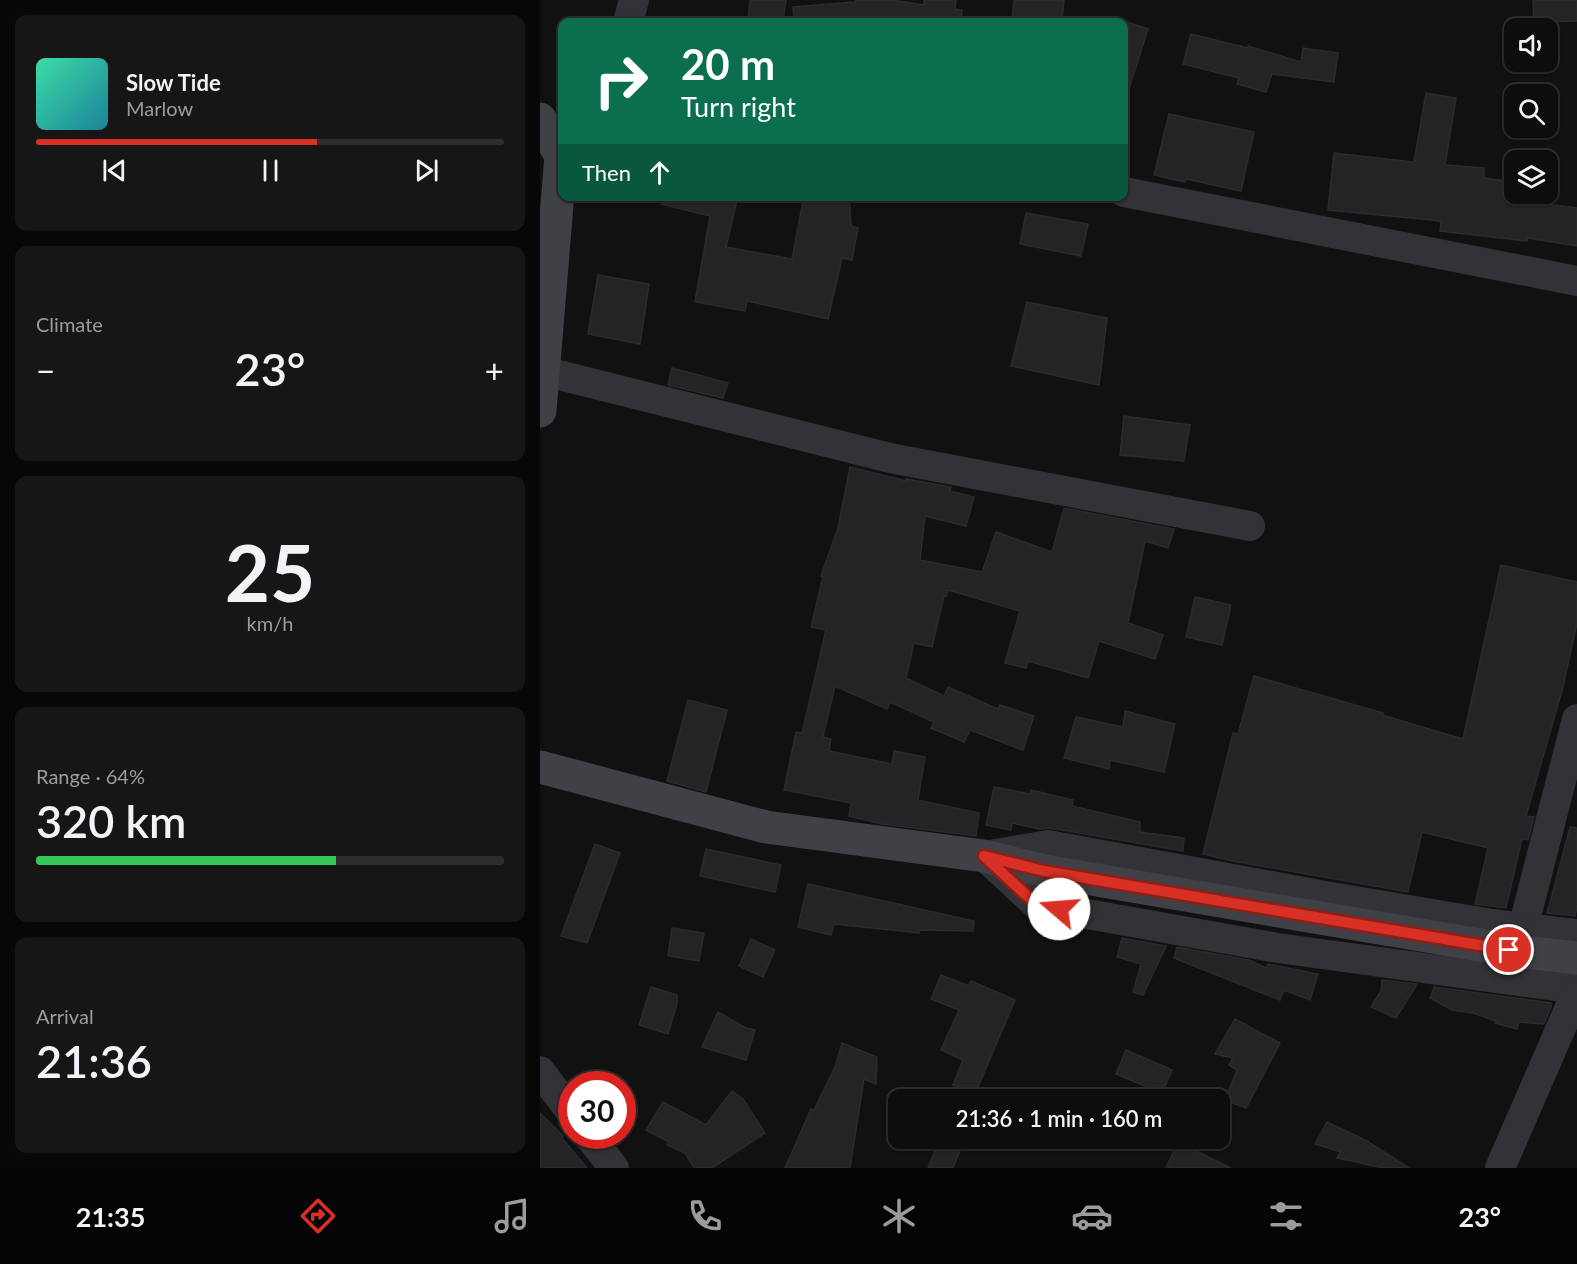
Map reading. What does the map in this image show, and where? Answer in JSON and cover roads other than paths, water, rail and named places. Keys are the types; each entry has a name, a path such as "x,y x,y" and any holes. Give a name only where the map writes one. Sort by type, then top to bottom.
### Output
{"street":[{"path":"629,18 634,0"},
{"path":"540,119 558,148"},
{"path":"1128,193 1577,281"},
{"path":"540,411 558,200"},
{"path":"543,371 890,458 1250,526"},
{"path":"1523,928 1577,719"},
{"path":"540,767 766,827 984,856 1044,871 1509,950 1577,958"},
{"path":"984,856 1047,845 1331,897 1523,928 1577,934"},
{"path":"984,856 1037,905 1278,948 1577,990 1500,1168"},
{"path":"540,1071 558,1095"},
{"path":"599,1149 614,1168"}]}
